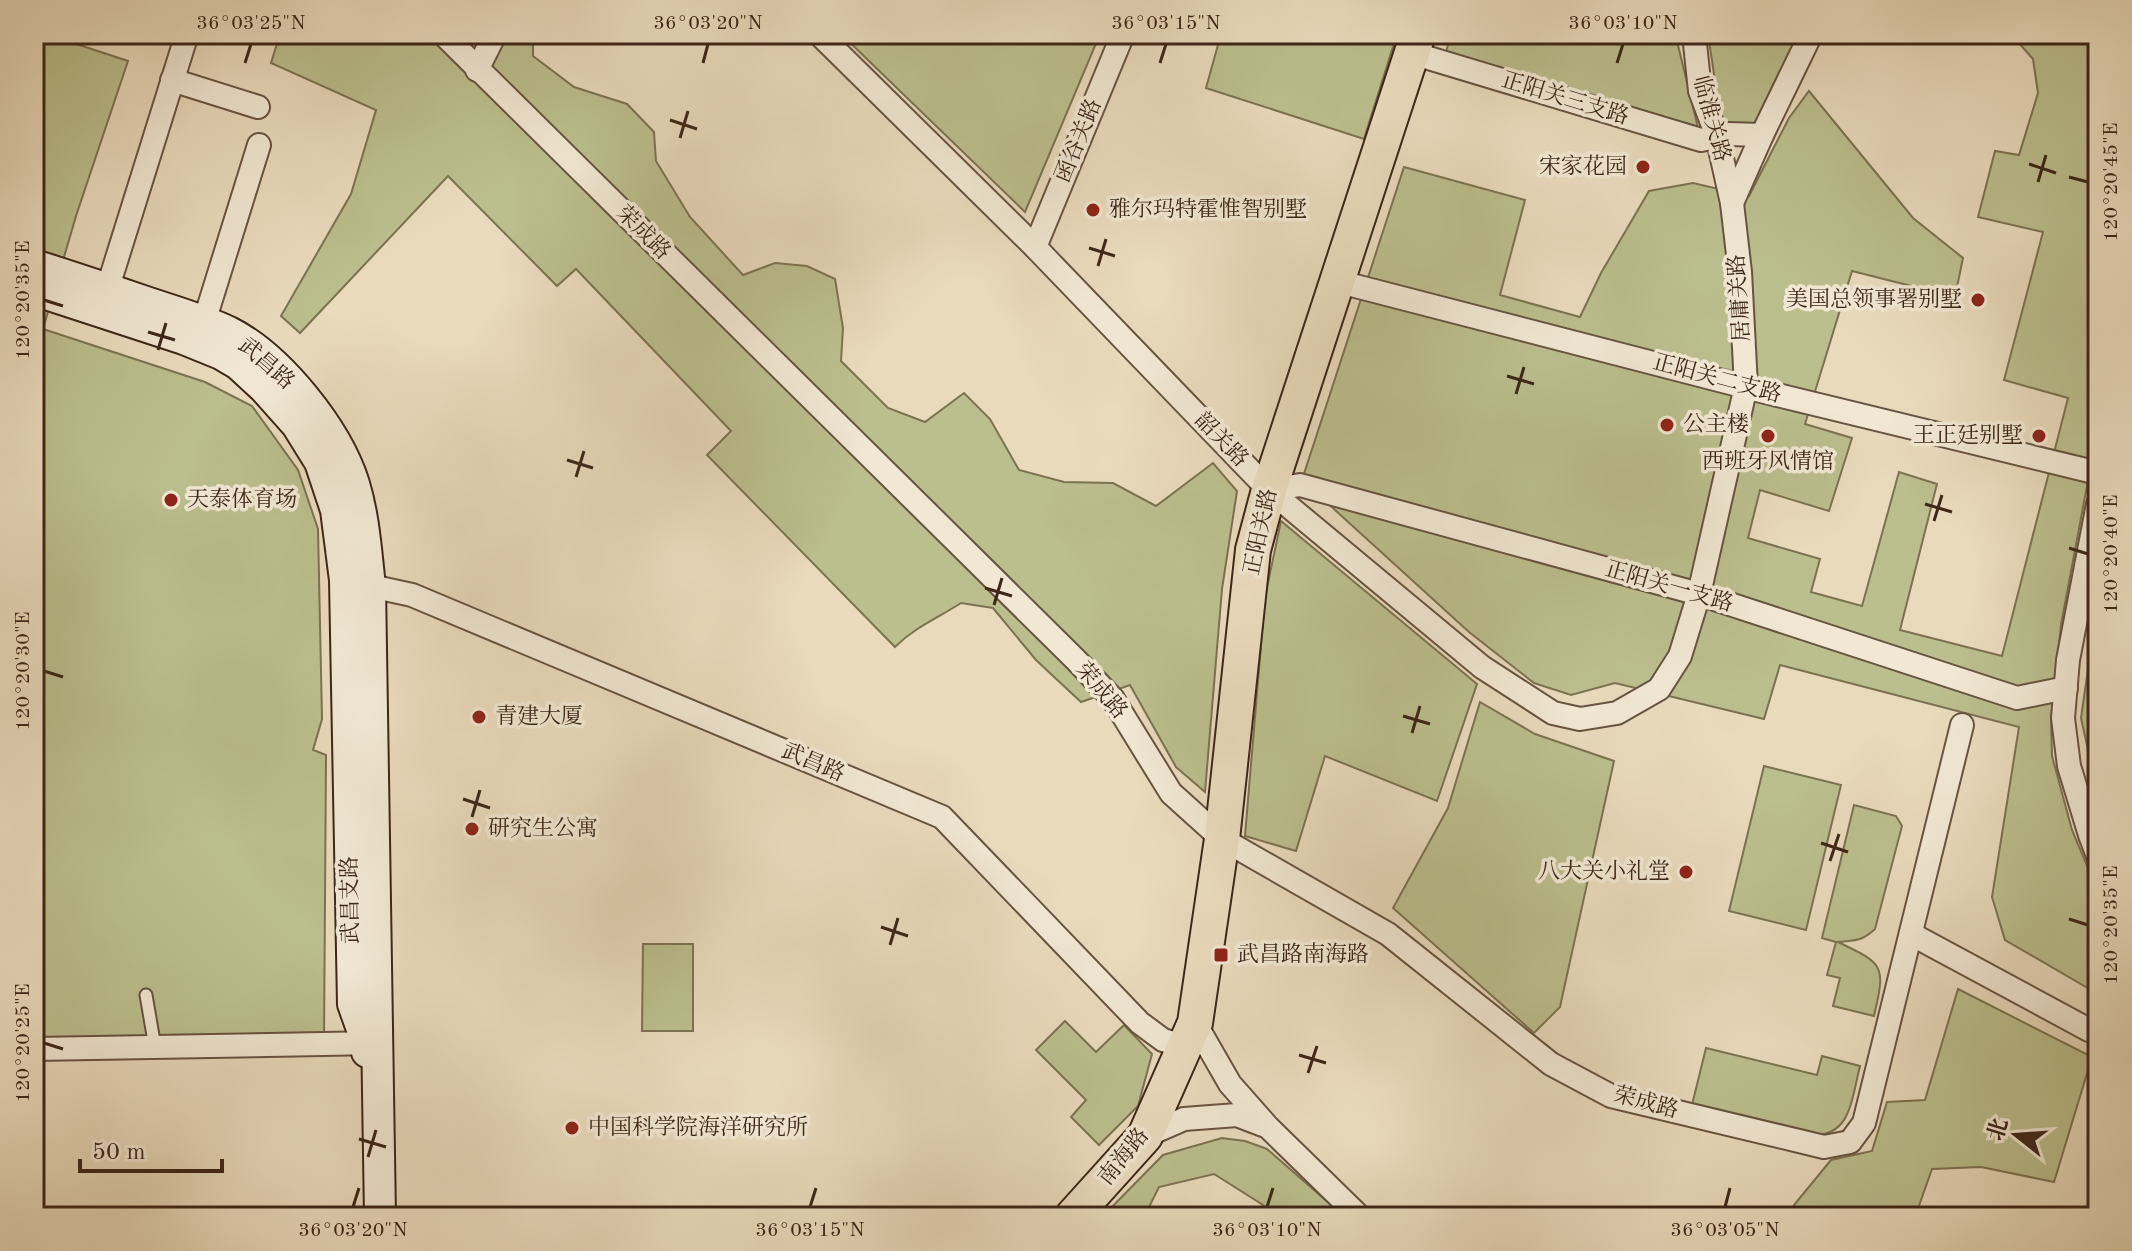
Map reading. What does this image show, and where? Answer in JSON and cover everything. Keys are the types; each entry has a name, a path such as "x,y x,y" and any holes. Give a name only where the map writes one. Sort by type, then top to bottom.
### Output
{"main road":[{"name":"正阳关路","path":"1191,1035 1222,839 1253,550 1269,490 1415,44"},
{"name":"南海路","path":"1072,1217 1145,1136 1191,1035"}],"street":[{"path":"104,300 187,34"},
{"name":"荣成路","path":"443,34 1076,660 1113,699 1171,793 1222,839 1388,934 1551,1064 1611,1096 1824,1147 1850,1142 1864,1123 1911,934"},
{"path":"477,70 495,34"},
{"name":"韶关路","path":"819,34 1035,247 1269,490 1482,667 1553,713 1580,719 1617,713 1659,689 1680,656 1690,621"},
{"name":"函谷关路","path":"1035,247 1123,34"},
{"name":"临淮关路","path":"1694,34 1700,91 1717,136 1732,203"},
{"path":"1732,203 1811,34"},
{"name":"正阳关三支路","path":"1415,44 1701,140 1729,134 1762,135"},
{"path":"172,80 258,107"},
{"path":"201,333 259,145"},
{"name":"居庸关路","path":"1690,621 1699,594 1746,386 1740,272 1732,203"},
{"name":"武昌路","path":"34,265 104,300 201,333 247,343 262,355 315,410 353,480 361,512 357,583 412,595 942,817 1140,1023 1163,1040 1191,1035"},
{"name":"正阳关二支路","path":"1336,281 2098,473"},
{"name":"武昌路","path":"34,290 104,300"},
{"name":"正阳关一支路","path":"1269,490 1300,485 1699,594 2017,698 2066,688"},
{"path":"2098,504 2068,660 2063,718 2069,766 2098,856"},
{"name":"武昌支路","path":"357,583 380,1217"},
{"path":"1962,725 1911,934 2098,1033"},
{"path":"1191,1035 1268,1127 1360,1217"},
{"path":"34,1049 372,1043"},
{"name":"武昌支路","path":"368,1217 372,1043"},
{"path":"1145,1136 1184,1119 1237,1115 1268,1127"}],"lane":[{"path":"146,995 155,1047"}],"green space":[{"name":"天泰体育场","path":"34,34 46,34 128,61 76,216 43,329 205,382 252,406 298,470 318,529 322,719 313,750 326,755 324,1044 34,1049"},
{"path":"280,34 533,34 533,56 574,87 627,104 654,132 656,161 690,217 743,275 775,263 807,266 835,279 843,328 841,361 888,408 925,422 964,393 990,419 1019,470 1064,482 1113,483 1156,506 1213,463 1237,491 1222,589 1205,792 1176,767 1130,685 1081,702 1036,660 993,608 961,603 919,628 895,647 707,455 731,431 576,269 557,286 448,176 300,333 281,316 351,194 376,110 271,63"},
{"path":"841,34 1100,34 1025,212"},
{"path":"1221,34 1397,34 1364,139 1206,88"},
{"path":"1451,34 1666,34 1676,37 1701,140 1441,70"},
{"path":"1708,34 1799,34 1753,138 1721,121"},
{"path":"2011,34 2098,35 2098,427 2061,625 2051,719 2052,756 2072,830 2098,892 2098,994 2005,940 1992,897 2019,727 1780,665 1764,719 1615,683 1571,695 1534,683 1469,632 1302,480 1404,167 1525,200 1500,295 1580,317 1601,273 1649,191 1693,183 1749,196 1789,118 1809,91 1913,218 1963,258 1955,297 1852,271 1805,424 1852,438 1829,511 1760,490 1748,538 1820,559 1811,592 1862,606 1899,472 1937,484 1900,630 2002,656 2068,398 2004,380 2043,232 1978,217 1995,151 2019,155 2038,93 2033,59"},
{"path":"1281,521 1477,684 1437,801 1325,756 1296,851 1245,836 1265,597"},
{"path":"2098,600 2098,796 2081,718"},
{"path":"1480,702 1535,734 1614,761 1560,1007 1534,1033 1393,908 1448,808"},
{"path":"1764,766 1841,785 1806,930 1729,911"},
{"path":"1854,805 1896,816 1902,826 1875,929 1862,938 1838,942 1865,956 1878,968 1880,986 1874,1016 1833,1006 1840,978 1827,975 1836,942 1822,938"},
{"path":"643,944 693,944 693,1031 642,1031"},
{"path":"1958,989 2092,1057 2054,1182 1981,1167 1932,1169 1915,1217 1789,1217 1794,1205 1831,1160 1872,1151 1887,1102 1925,1100"},
{"path":"1065,1021 1096,1052 1124,1025 1152,1054 1138,1106 1099,1145 1071,1117 1086,1100 1036,1050"},
{"path":"1706,1048 1817,1075 1822,1056 1860,1066 1848,1112 1836,1129 1813,1135 1692,1105"},
{"path":"1222,1138 1245,1141 1267,1149 1345,1217 1309,1217 1292,1207 1286,1217 1282,1217 1214,1174 1159,1187 1144,1217 1102,1217 1163,1155"}],"place":[{"name":"宋家花园","path":"1643,167"},
{"name":"雅尔玛特霍惟智别墅","path":"1093,210"},
{"name":"美国总领事署别墅","path":"1978,300"},
{"name":"公主楼","path":"1667,425"},
{"name":"西班牙风情馆","path":"1768,436"},
{"name":"王正廷别墅","path":"2039,436"},
{"name":"天泰体育场","path":"171,500"},
{"name":"青建大厦","path":"479,717"},
{"name":"研究生公寓","path":"472,829"},
{"name":"八大关小礼堂","path":"1686,872"},
{"name":"武昌路南海路","path":"1221,955"},
{"name":"中国科学院海洋研究所","path":"572,1128"}]}
